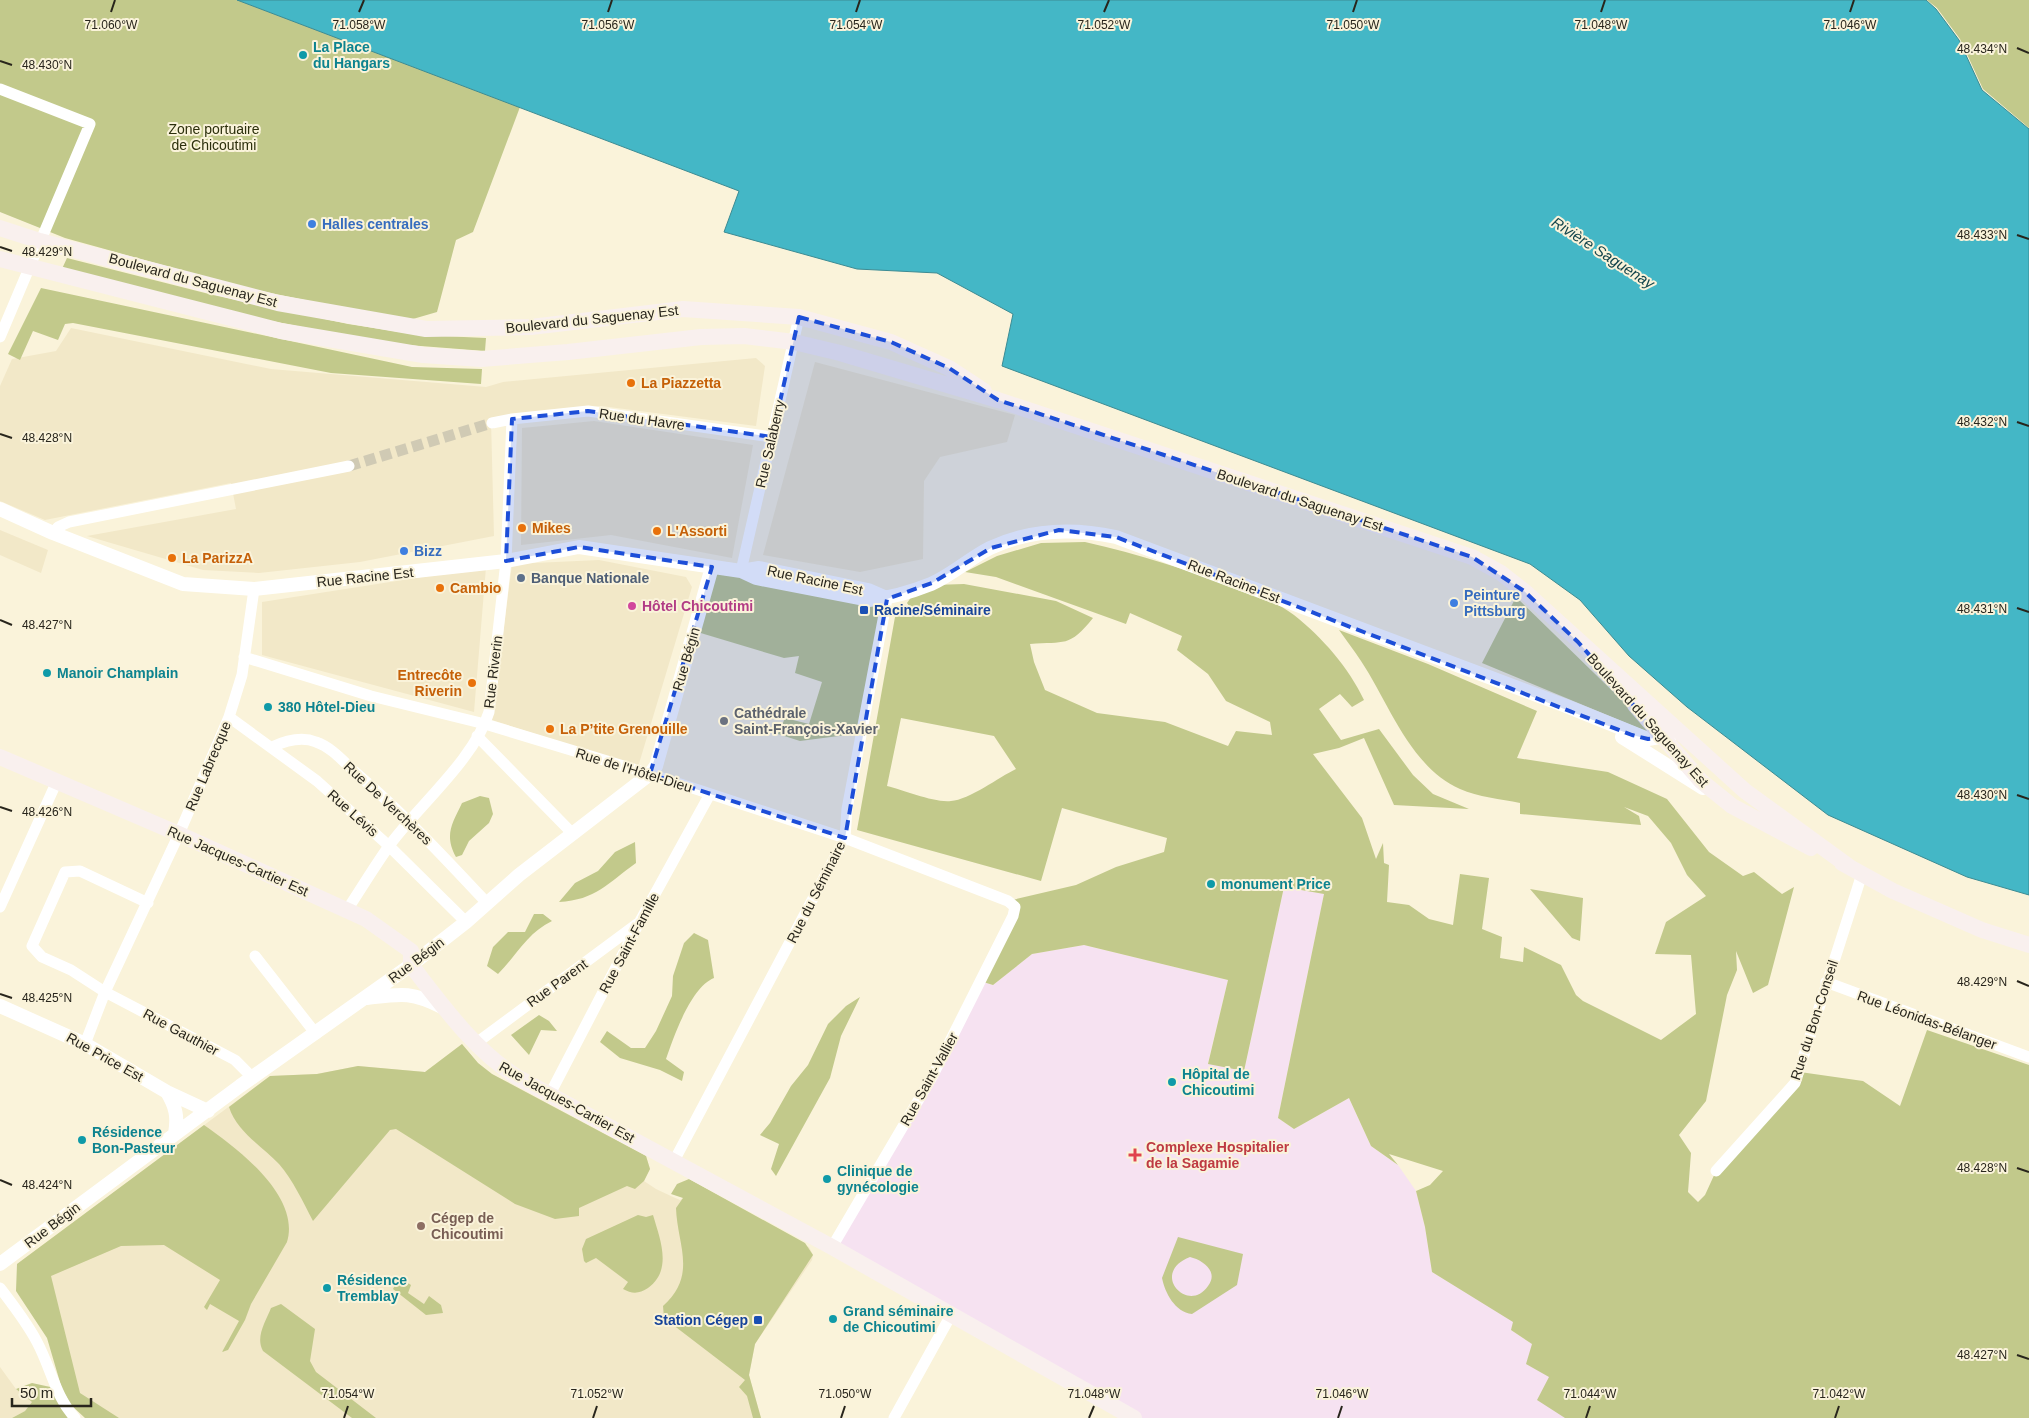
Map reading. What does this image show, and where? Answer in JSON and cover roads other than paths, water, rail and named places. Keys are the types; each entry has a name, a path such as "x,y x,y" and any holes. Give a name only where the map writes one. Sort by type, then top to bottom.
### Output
{"main road":[{"name":"Boulevard du Saguenay Est","path":"0,228 40,241 278,303 426,329 531,327 683,309 799,317 890,342 949,368 998,400"},
{"name":"Boulevard du Saguenay Est","path":"0,259 29,268 281,331 423,355 481,359 701,337 744,336 794,342 840,353 998,400 1472,557 1514,582 1578,642 1745,791 1857,871"},
{"name":"Boulevard du Saguenay Est","path":"1578,642 1701,781 1732,806 1893,891 1982,930 2029,945"},
{"name":"Rue Jacques-Cartier Est","path":"0,757 179,834 366,919 410,952 411,965 475,1044 493,1061 550,1094 832,1247 1132,1417"}],"street":[{"path":"0,89 90,124 0,337"},
{"name":"Rue Salaberry","path":"741,571 799,317"},
{"name":"Rue du Havre","path":"492,423 588,411 772,437"},
{"name":"Rue Riverin","path":"347,910 389,846 461,760 485,724 489,712 506,561 512,419"},
{"path":"53,533 58,527 69,522 349,466"},
{"name":"Rue Racine Est","path":"0,509 53,533 183,584 254,589 506,561 579,547 741,571 756,578 869,600 887,599 932,583 991,548 1023,537 1059,530 1088,531 1116,537 1580,712 1648,740 1672,735 1684,737"},
{"name":"Rue Bégin","path":"0,1264 175,1134 411,965 572,834 650,774 656,766 712,567"},
{"name":"Rue Labrecque","path":"85,1044 105,992 179,834 229,717 238,692 254,589"},
{"name":"Rue du Séminaire","path":"674,1161 845,838 847,809 887,599"},
{"name":"Rue de l'Hôtel-Dieu","path":"244,657 371,696 485,724 650,774 845,838 1008,901 1015,907"},
{"name":"Rue Racine Est","path":"1580,712 1732,806"},
{"name":"Rue Lévis","path":"229,717 317,781 389,846 466,922"},
{"path":"477,736 572,834"},
{"name":"Rue De Verchères","path":"272,747 284,741 315,741 335,755 410,821 487,903"},
{"path":"0,907 57,781"},
{"name":"Rue Saint-Famille","path":"550,1094 639,923 710,794"},
{"name":"Rue Gauthier","path":"148,902 80,871 65,872 32,946 42,957 71,970 105,992 235,1060 253,1078"},
{"name":"Rue du Bon-Conseil","path":"1716,1171 1796,1083 1857,871"},
{"name":"Rue Saint-Vallier","path":"832,1247 932,1077 1013,916 1015,907"},
{"name":"Rue Parent","path":"475,1044 639,923"},
{"path":"255,956 316,1034"},
{"name":"Rue Léonidas-Bélanger","path":"1826,982 2029,1057"},
{"path":"366,998 406,994 422,996 447,1010"},
{"name":"Rue Price Est","path":"0,1006 85,1044 167,1092 208,1111"},
{"path":"167,1092 176,1107 175,1134"},
{"path":"0,1288 22,1317 38,1344 64,1406 75,1418"},
{"path":"894,1418 951,1315"}],"water":[{"name":"Rivière Saguenay","path":"237,0 1926,0 1936,9 1959,40 1982,90 2029,129 2029,895 1967,877 1828,815 1687,707 1629,656 1580,600 1530,564 1002,366 1013,314 937,273 857,269 724,232 739,191"}],"tunnel":[{"path":"349,466 492,423"}],"place":[{"name":"La Place du Hangars","path":"303,55"},
{"name":"Halles centrales","path":"312,224"},
{"name":"La Piazzetta","path":"631,383"},
{"name":"Mikes","path":"522,528"},
{"name":"L'Assorti","path":"657,531"},
{"name":"Bizz","path":"404,551"},
{"name":"La ParizzA","path":"172,558"},
{"name":"Banque Nationale","path":"521,578"},
{"name":"Cambio","path":"440,588"},
{"name":"Peinture Pittsburg","path":"1454,603"},
{"name":"Hôtel Chicoutimi","path":"632,606"},
{"name":"Racine/Séminaire","path":"864,610"},
{"name":"Manoir Champlain","path":"47,673"},
{"name":"Entrecôte Riverin","path":"472,683"},
{"name":"380 Hôtel-Dieu","path":"268,707"},
{"name":"Cathédrale Saint-François-Xavier","path":"724,721"},
{"name":"La P’tite Grenouille","path":"550,729"},
{"name":"monument Price","path":"1211,884"},
{"name":"Hôpital de Chicoutimi","path":"1172,1082"},
{"name":"Résidence Bon-Pasteur","path":"82,1140"},
{"name":"Complexe Hospitalier de la Sagamie","path":"1135,1155"},
{"name":"Clinique de gynécologie","path":"827,1179"},
{"name":"Cégep de Chicoutimi","path":"421,1226"},
{"name":"Résidence Tremblay","path":"327,1288"},
{"name":"Grand séminaire de Chicoutimi","path":"833,1319"},
{"name":"Station Cégep","path":"758,1320"}],"park label":[{"name":"Zone portuaire de Chicoutimi","path":"214,138"}]}
